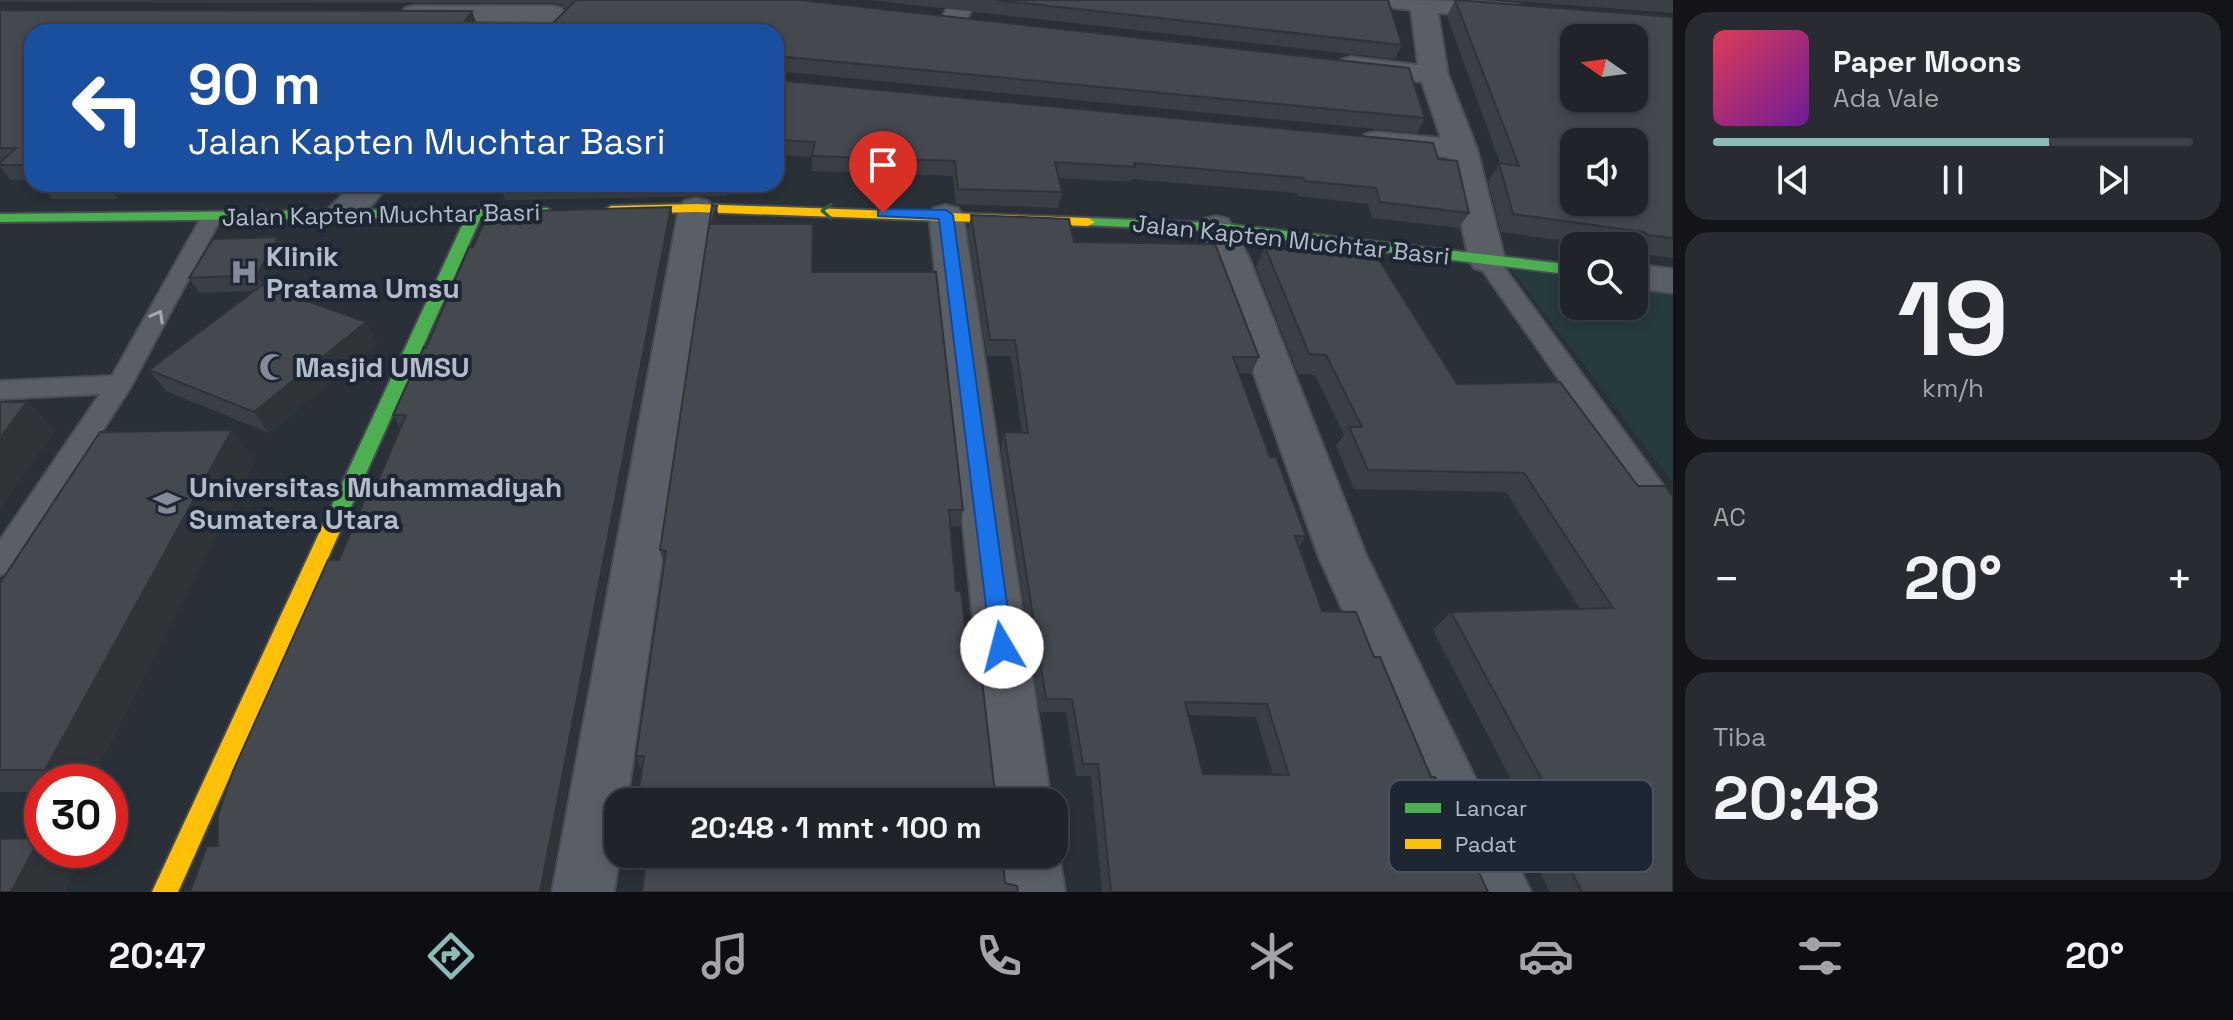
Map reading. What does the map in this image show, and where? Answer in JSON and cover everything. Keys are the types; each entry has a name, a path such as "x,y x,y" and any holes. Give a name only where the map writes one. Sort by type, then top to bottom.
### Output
{"street":[{"path":"1381,0 1534,13"},
{"path":"1424,3 1434,75 1461,149 1487,260"},
{"path":"395,14 560,7"},
{"path":"541,24 560,7"},
{"path":"924,17 959,10 985,24"},
{"path":"1325,63 1434,75"},
{"path":"1354,139 1461,149"},
{"path":"340,214 363,192"},
{"path":"583,892 696,208"},
{"name":"Jalan Kapten Muchtar Basri","path":"0,218 211,218 696,208 946,215 1216,227 1560,268"},
{"path":"165,892 475,214"},
{"path":"946,215 1020,788"},
{"path":"1216,227 1231,258 1342,555 1447,780"},
{"path":"1648,278 1673,281"},
{"path":"1031,868 1034,892"},
{"path":"1491,872 1500,892"}],"lane":[{"path":"0,563 120,384 211,218"},
{"path":"1487,260 1673,520"},
{"path":"0,390 120,384"}],"green space":[{"path":"1512,270 1560,275 1560,320 1648,320 1648,285 1673,288 1673,483"}],"building":[{"path":"576,0 800,0 1409,68 1425,118 784,57 784,24 552,24"},
{"path":"996,0 1388,0 1402,45"},
{"path":"1455,0 1673,17 1673,238 1513,214 1499,163 1519,166"},
{"path":"0,10 472,11 463,24 24,24 24,165 0,165 16,148 0,148"},
{"path":"784,81 1433,143 1438,159 1457,161 1469,213 1380,202 1376,188 1305,181 1304,178 1134,163 1135,167 1055,162 1062,192 958,189 955,161 812,156 815,142 784,140"},
{"path":"712,205 717,206 711,224 813,224 812,272 936,272 963,510 949,510 956,591 961,591 970,671 981,671 994,788 639,788 644,756 636,756 666,551 660,550"},
{"path":"671,207 540,892 190,892 207,846 218,846 218,815 233,771 328,560 339,560 372,483 377,483 406,415 393,415 426,348 469,247 473,247 489,212"},
{"path":"971,215 1069,219 1074,242 1215,244 1259,357 1233,357 1270,457 1276,457 1306,536 1295,536 1322,611 1356,612 1374,657 1380,657 1431,777 1436,780 1389,780 1389,872 1479,872 1488,892 1111,892 1098,764 1083,764 1072,699 1046,699 1004,432 1028,433 1015,340 990,340","holes":["1185,702 1267,704 1289,775 1203,774"]},
{"path":"278,237 257,275 189,278 213,239"},
{"path":"1265,247 1283,247 1285,250 1372,249 1457,384 1560,382 1638,486 1665,486 1673,497 1673,892 1582,892 1572,872 1653,872 1653,780 1542,780 1451,612 1613,608 1524,473 1368,470 1349,427 1362,427 1326,355 1309,354"},
{"name":"Masjid UMSU","path":"262,285 366,322 254,412 149,370"},
{"path":"0,402 27,402 0,438"},
{"path":"232,430 48,764 24,764 24,770 0,770 0,583 100,432"},
{"path":"24,838 24,868 11,892 0,892 0,839"},
{"path":"645,868 1003,868 1005,883 1017,886 1018,892 642,892"}],"traffic: fast":[{"path":"0,218 547,212"},
{"path":"331,529 475,214"},
{"path":"1088,222 1216,227 1560,268"}],"traffic: slow":[{"path":"611,210 696,208 1088,222"},
{"path":"165,892 331,529"}],"place":[{"name":"Klinik Pratama Umsu","path":"244,272"},
{"name":"Masjid UMSU","path":"273,367"},
{"name":"Universitas Muhammadiyah Sumatera Utara","path":"167,503"}],"route":[{"path":"883,213 946,215 1002,647"}]}
